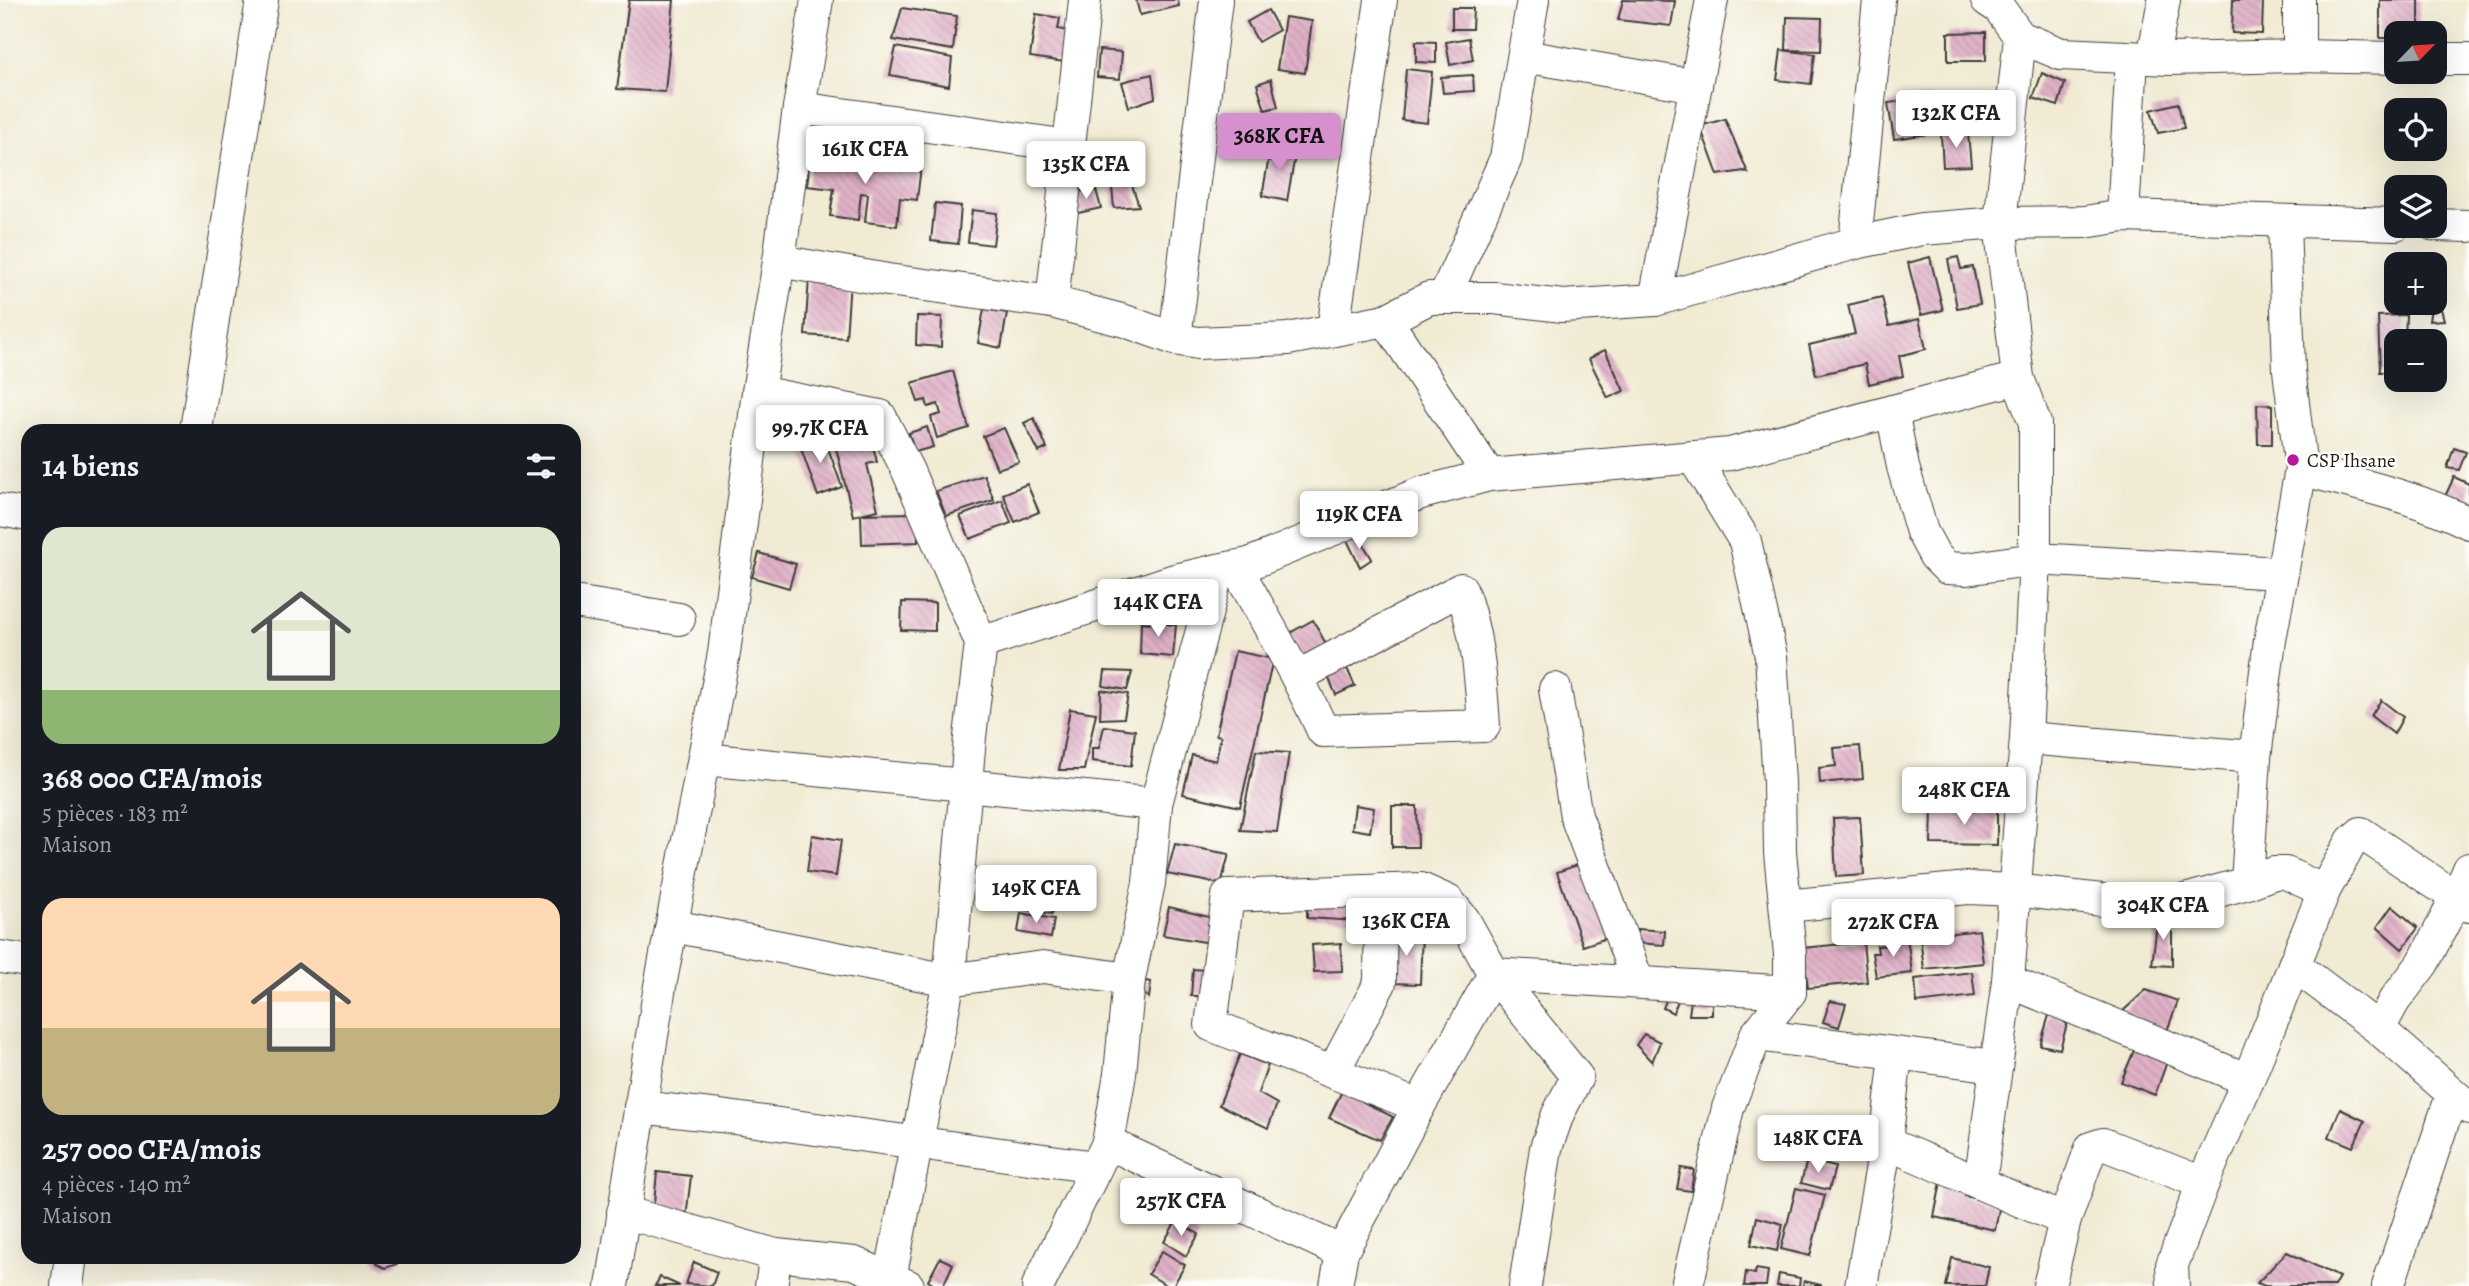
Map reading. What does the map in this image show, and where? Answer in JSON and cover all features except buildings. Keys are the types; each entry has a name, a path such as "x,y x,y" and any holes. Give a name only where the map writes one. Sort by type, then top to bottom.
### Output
{"street":[{"path":"198,424 262,0"},
{"path":"612,1286 640,1107 724,653 758,392 817,0"},
{"path":"1052,302 1084,0"},
{"path":"1175,339 1216,0"},
{"path":"1333,330 1381,0"},
{"path":"1444,298 1506,158 1533,0"},
{"path":"1655,299 1712,0"},
{"path":"1855,243 1879,0"},
{"path":"1987,0 1999,8 2021,37 2061,54 2142,58 2384,58"},
{"path":"2123,216 2142,58 2164,0"},
{"path":"2299,0 2299,56"},
{"path":"1980,1183 2008,981 2026,738 2035,559 2035,423 2018,377 2000,223 2021,37"},
{"path":"1524,56 1696,86"},
{"path":"2447,59 2469,59"},
{"path":"799,108 1069,146"},
{"path":"779,261 888,280 1052,302 1125,321 1175,339 1198,343 1288,339 1386,320 1429,298 1494,298 1563,306 1655,299 1855,243 1922,229 2000,223 2085,222 2123,216 2384,224"},
{"path":"2247,883 2255,757 2280,573 2301,469 2289,370 2284,221"},
{"path":"2447,225 2469,226"},
{"path":"1386,320 1489,475"},
{"path":"981,643 1175,580 1249,564 1422,494 1489,475 1730,454 2018,377"},
{"path":"623,1212 776,1255 854,1262 899,1282 916,1144 949,981 981,643 908,471 880,416 758,392"},
{"path":"1892,411 1903,467 1922,532 1934,556 1947,568 1966,569 2035,559 2280,573"},
{"path":"1687,1286 1728,1108 1756,1035 1790,992 1790,954 1780,852 1779,782 1771,656 1745,541 1693,457"},
{"path":"2301,469 2368,487 2454,515 2469,523"},
{"path":"0,510 21,513"},
{"path":"1227,568 1297,677 1323,731 1484,726 1480,663 1461,589 1297,677"},
{"path":"1038,1286 1102,1155 1120,1074 1129,979 1149,883 1156,804 1227,568"},
{"path":"581,603 679,619"},
{"path":"1555,689 1576,816 1638,982"},
{"path":"2026,738 2255,757"},
{"path":"704,759 1156,804"},
{"path":"2173,1286 2172,1265 2203,1183 2248,1080 2324,891 2352,841 2361,833 2463,902"},
{"path":"2379,1029 2394,1001 2463,902 2469,869"},
{"path":"1786,906 1968,888 2014,890 2146,905 2171,904 2274,873 2286,873 2324,891"},
{"path":"1419,1106 1211,1025 1228,896 1421,889 1448,901 1464,920 1494,974 1577,1077 1558,1114 1546,1148 1523,1285"},
{"path":"1333,1072 1380,983 1381,890"},
{"path":"673,926 949,981 1043,967 1129,979"},
{"path":"0,957 21,960"},
{"path":"2294,965 2379,1029 2460,1101 2388,1286"},
{"path":"1494,974 1790,992"},
{"path":"1336,1286 1342,1252 1419,1106 1494,974"},
{"path":"2008,981 2248,1080"},
{"path":"1756,1035 1996,1066"},
{"path":"1861,1286 1886,1143 1896,1055"},
{"path":"640,1107 720,1115 916,1144 1102,1155 1342,1252"},
{"path":"1886,1143 2065,1220"},
{"path":"2049,1286 2065,1220 2091,1148 2103,1144 2203,1183"},
{"path":"771,1286 776,1255"},
{"path":"67,1286 70,1264"}],"place":[{"name":"CSP Ihsane","path":"2293,460"}]}
